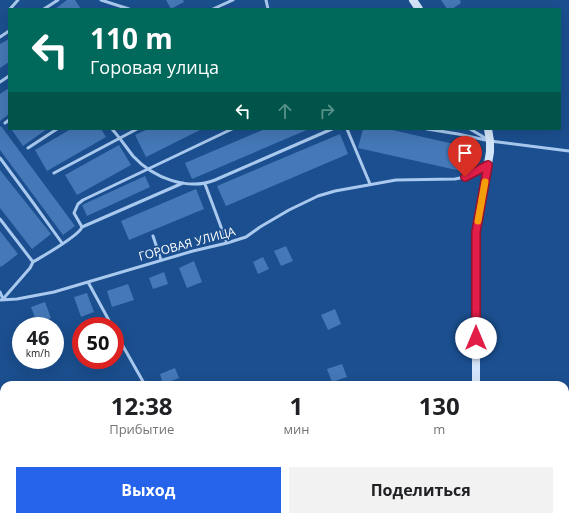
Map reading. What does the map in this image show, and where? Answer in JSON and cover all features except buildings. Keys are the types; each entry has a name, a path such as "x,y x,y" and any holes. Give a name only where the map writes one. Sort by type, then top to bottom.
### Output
{"main road":[{"path":"476,381 475,244 490,152 488,130"}],"lane":[{"path":"11,8 18,0"},
{"path":"46,8 58,0"},
{"path":"101,0 126,8"},
{"path":"215,8 233,0"},
{"path":"28,148 55,130"},
{"path":"113,130 134,156 148,169 183,184 205,184 330,130"},
{"path":"54,173 135,130"},
{"path":"82,226 74,213 78,204 84,200 228,130"},
{"path":"347,130 370,184"},
{"path":"433,130 490,141 569,151"},
{"path":"472,130 490,141"},
{"path":"0,158 62,243"},
{"name":"ГОРОВАЯ УЛИЦА","path":"2,300 18,299 54,292 192,250 227,243 246,237 289,210 318,196 335,191 396,180 455,180 465,177 488,165"},
{"path":"2,300 30,268 33,262 72,237 81,230 82,226 183,184"},
{"path":"205,184 227,243"},
{"path":"0,219 33,262"},
{"path":"153,236 161,260"},
{"path":"88,282 107,317"},
{"path":"0,292 2,300"},
{"path":"124,348 143,381"}],"slow traffic":[{"path":"478,221 485,182"}],"route":[{"path":"465,177 488,165 475,244 476,338"}]}
